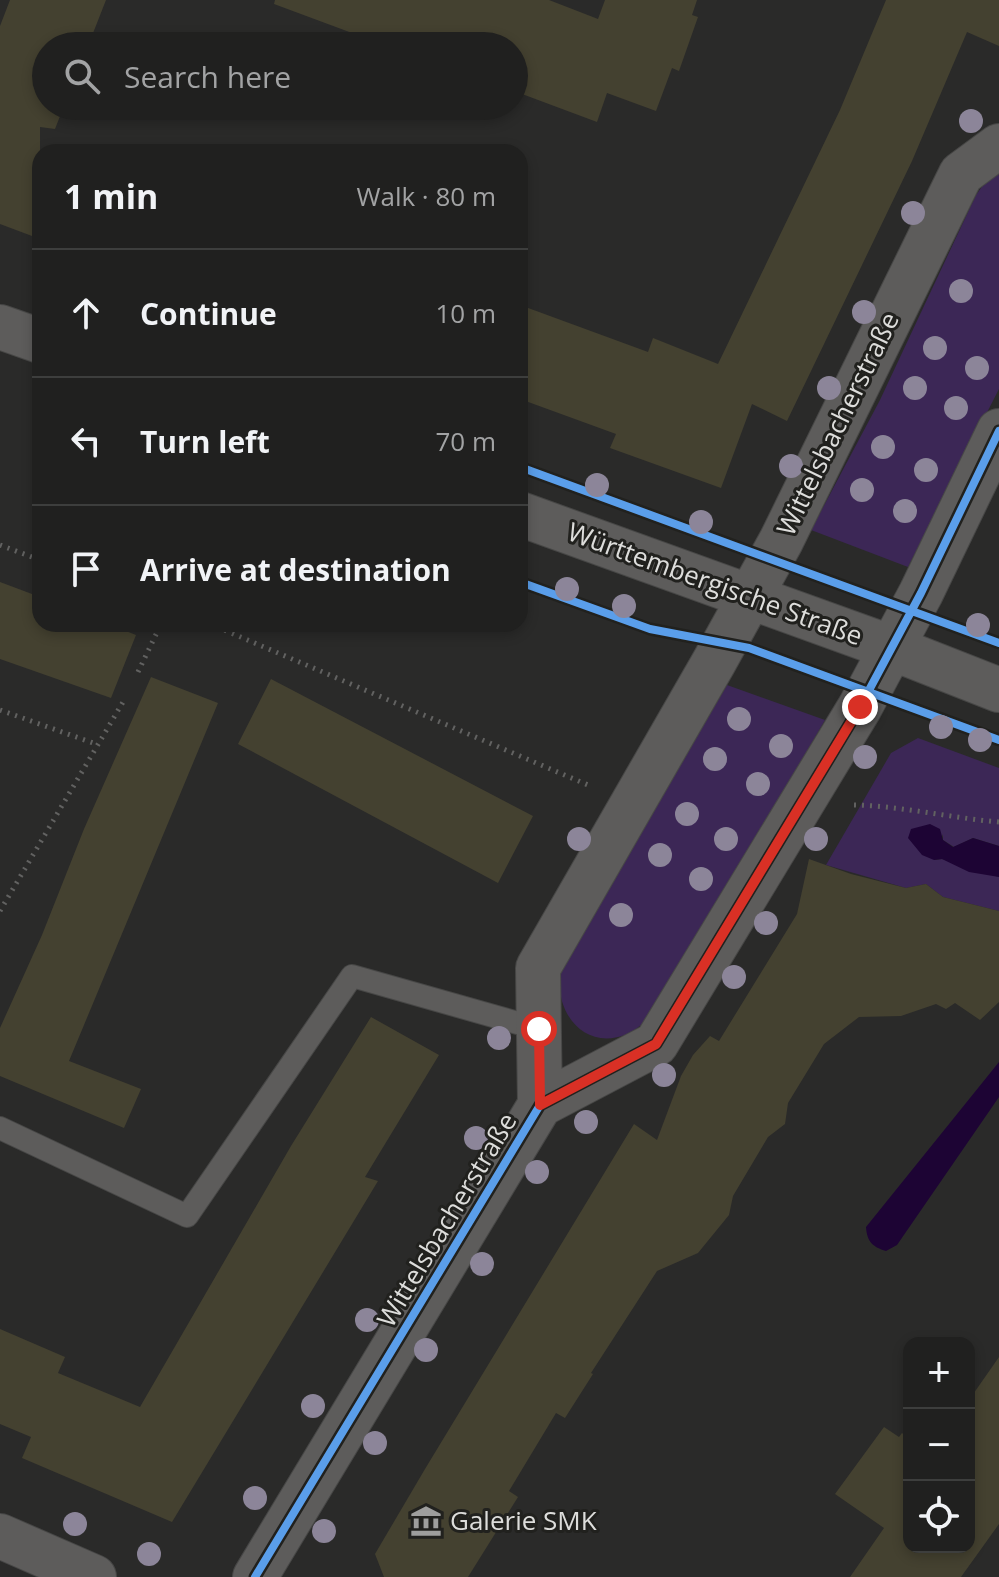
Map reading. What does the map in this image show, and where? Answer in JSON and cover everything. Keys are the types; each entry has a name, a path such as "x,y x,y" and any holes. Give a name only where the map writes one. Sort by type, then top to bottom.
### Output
{"street":[{"name":"Wittelsbacherstraße","path":"540,1105 538,968 781,541 961,174 999,146"},
{"path":"0,327 32,338"},
{"name":"Wittelsbacherstraße","path":"255,1577 540,1105 656,1044 860,707 999,431"},
{"name":"Württembergische Straße","path":"528,517 892,648 999,690"},
{"path":"0,1536 94,1577"}],"lane":[{"path":"0,1128 187,1216 352,976 539,1029"}],"path":[{"path":"0,545 32,557"},
{"path":"138,672 157,632"},
{"path":"229,632 598,790"},
{"path":"0,911 123,702"},
{"path":"0,710 96,744"},
{"path":"841,805 874,805 999,822"}],"shaded area":[{"path":"999,173 999,389 908,567 811,530 880,400 976,195 984,184"},
{"path":"727,685 825,720 738,871 646,1021 625,1035 594,1037 581,1030 564,1008 560,994 563,963"},
{"path":"918,738 999,768 999,846 973,838 954,847 943,840 943,834 934,860 942,859 999,877 999,911 943,897 926,884 906,888 826,865 891,753"},
{"path":"930,824 940,829 943,840 953,847 973,838 999,846 999,877 969,872 942,859 934,860 922,855 908,838 911,829"},
{"path":"999,1062 999,1097 897,1245 886,1251 874,1246 866,1227"}],"building":[{"path":"10,0 106,0 93,32 32,32 32,120 59,120 55,129 40,127 40,144 32,144 32,236 0,224 0,26"},
{"path":"275,0 549,0 598,19 605,0 697,0 692,15 698,17 679,71 672,68 656,111 607,93 597,122 528,96 528,32 349,32 274,4"},
{"path":"886,0 999,0 999,46 967,32 912,161 787,421 752,404 721,488 610,448 616,434 528,402 528,308 648,352 653,338 718,364 840,110"},
{"path":"0,582 32,594 32,632 128,632 136,635 111,698 0,659"},
{"path":"151,677 218,703 69,1061 141,1089 124,1128 0,1076 0,1028"},
{"path":"271,679 533,816 498,883 238,744"},
{"path":"809,859 906,888 926,884 943,897 999,911 999,1002 980,1020 955,1003 946,1009 936,1004 901,1016 859,1017 824,1044 788,1103 785,1124 768,1137 733,1196 729,1215 698,1253 657,1271 565,1418 556,1413 509,1491 518,1497 468,1577 384,1577 375,1554 425,1469 634,1124 657,1140 681,1076 693,1055 710,1036 719,1041 797,914"},
{"path":"371,1017 439,1055 365,1177 378,1181 172,1522 22,1458 31,1437 0,1424 0,1329 65,1357 58,1373 140,1407 291,1146"},
{"path":"999,1357 999,1524 961,1577 850,1577 884,1528 835,1494 884,1427 899,1437 903,1434 903,1553 975,1553 975,1391"}],"cycle path":[{"path":"255,1577 540,1105 656,1044 860,707 921,593 999,431"},
{"path":"528,470 999,643"},
{"path":"528,585 650,629 749,648 999,740"}],"place":[{"name":"Galerie SMK","path":"426,1521"}],"route":[{"path":"539,1029 540,1105 656,1044 860,707"}]}
